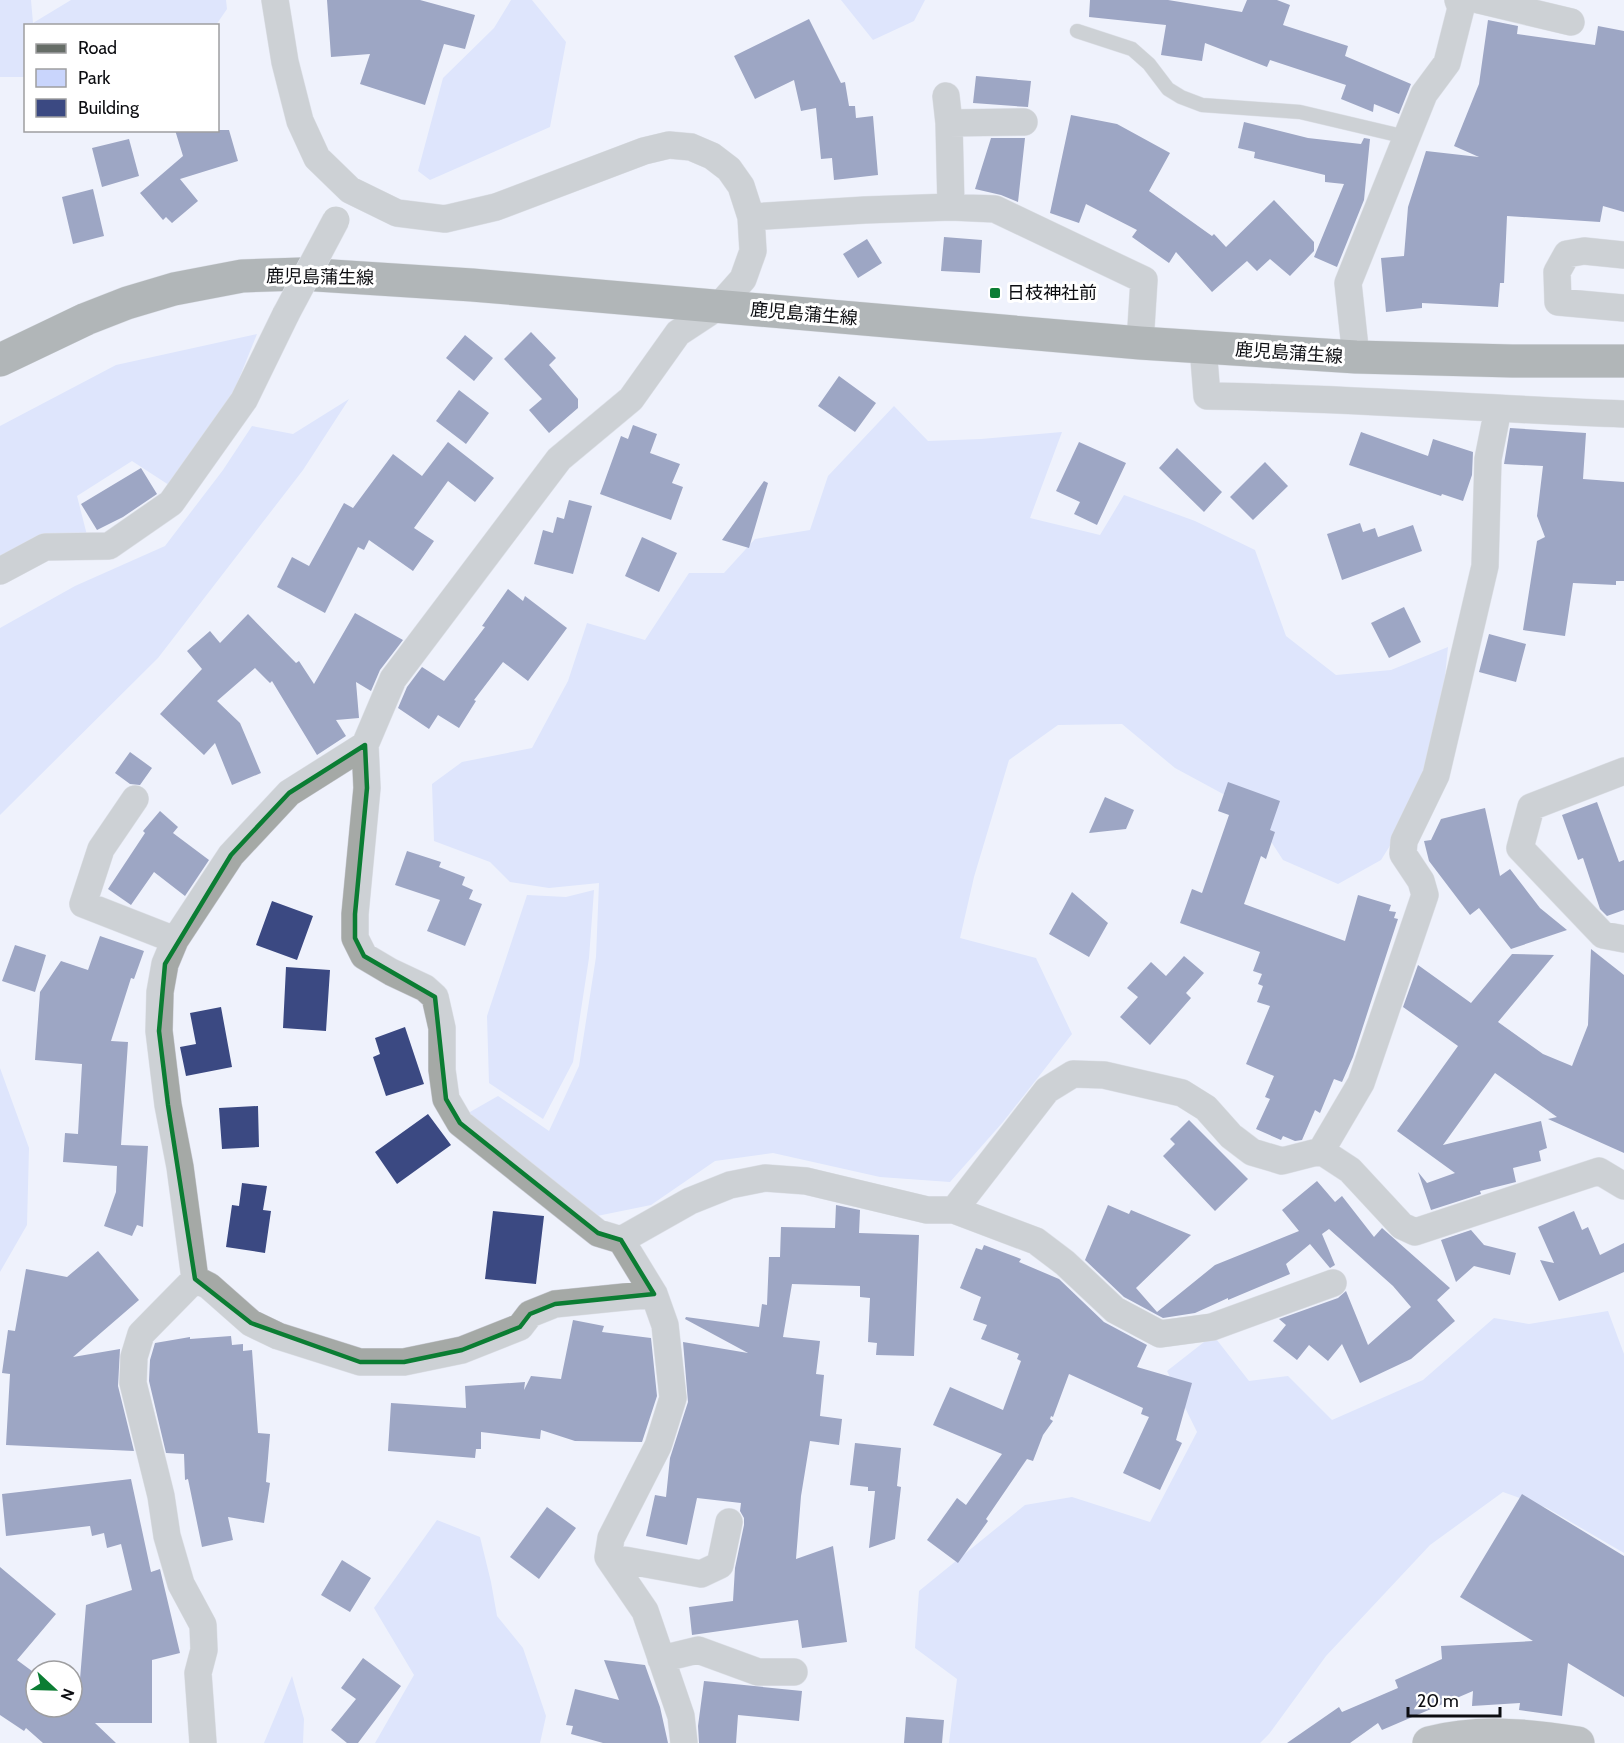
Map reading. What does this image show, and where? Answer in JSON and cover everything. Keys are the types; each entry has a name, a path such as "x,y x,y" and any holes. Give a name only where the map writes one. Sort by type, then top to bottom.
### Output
{"main road":[{"name":"鹿児島蒲生線","path":"0,360 86,319 127,303 174,289 242,276 302,274 472,285 1140,343 1356,357 1624,361"}],"street":[{"path":"276,0 285,62 300,121 317,158 350,190 397,213 446,219 496,207 644,151 669,145 691,147 712,156 729,169 741,186 751,217 753,251 743,279 719,306 678,333 631,399 559,459 393,679 365,745 368,788 355,914 355,938 364,956 425,988 435,997 442,1028 442,1070 446,1099 460,1123 598,1233 621,1240 654,1294 665,1325 674,1398 658,1446 611,1538 608,1557 645,1611 681,1716 684,1743"},
{"path":"1356,357 1348,284 1424,94 1447,63 1461,8 1458,0"},
{"path":"1479,0 1571,22"},
{"path":"946,96 951,207"},
{"path":"949,123 1024,122"},
{"path":"0,571 45,547 109,546 171,503 244,400 350,190"},
{"path":"751,217 951,207 995,209 1144,280 1140,343"},
{"path":"1624,255 1584,251 1567,254 1557,272 1558,302 1624,308"},
{"path":"1203,347 1207,396 1281,397 1498,410 1624,414"},
{"path":"954,1210 1047,1090 1073,1074 1104,1075 1182,1093 1206,1108 1231,1136 1252,1152 1282,1161 1321,1151 1361,1083 1425,895 1421,881 1402,854 1404,842 1436,775 1485,566 1488,459 1498,410"},
{"path":"195,1279 159,1031 160,992 165,964 175,940 231,855 289,793 365,745"},
{"path":"1624,771 1531,807 1520,848 1603,935 1624,939"},
{"path":"135,799 101,849 83,904 175,940"},
{"path":"1321,1151 1350,1170 1402,1226 1415,1232 1599,1171 1624,1186"},
{"path":"621,1240 690,1201 730,1185 765,1178 806,1181 927,1210 954,1210 1036,1241 1065,1263 1115,1310 1160,1334 1212,1327 1333,1283"},
{"path":"195,1279 208,1286 251,1323 278,1336 360,1362 404,1362 462,1350 520,1327 530,1314 555,1304 654,1294"},
{"path":"195,1279 141,1334 134,1357 133,1383 161,1496 167,1536 181,1584 203,1625 204,1650 198,1673 203,1743"},
{"path":"608,1557 701,1574 720,1565 729,1522"},
{"path":"661,1659 698,1650 758,1672 794,1672"},
{"path":"1429,1743 1450,1737 1532,1739 1578,1743"}],"lane":[{"path":"1077,31 1132,49 1149,64 1168,89 1202,105 1300,112 1406,137"}],"highlighted area":[{"path":"365,745 367,788 355,914 355,938 364,956 435,997 446,1099 460,1123 598,1233 621,1240 654,1294 555,1304 530,1314 520,1327 462,1350 404,1362 360,1362 251,1323 195,1279 159,1031 165,964 231,855 289,793"}],"green space":[{"path":"0,0 31,0 33,23 71,0 226,0 227,9 217,24 24,24 24,77 0,77"},
{"path":"511,0 532,0 566,42 550,127 430,180 418,171 443,78 494,28"},
{"path":"841,0 925,0 914,21 873,40"},
{"path":"257,334 230,401 172,487 132,461 77,496 88,539 0,560 0,426 116,365"},
{"path":"349,399 303,470 158,658 0,815 0,628 75,586 165,546 223,470 252,426 293,434"},
{"path":"894,406 928,441 1062,432 1030,518 1100,535 1124,495 1195,521 1255,550 1286,636 1336,675 1391,670 1448,647 1435,774 1381,860 1338,884 1283,860 1249,808 1175,768 1122,724 1058,725 1009,760 974,877 960,938 1036,958 1072,1034 1003,1122 950,1182 880,1177 773,1153 715,1161 651,1205 597,1216 463,1116 498,1096 549,1131 579,1066 596,957 599,883 549,888 510,882 490,862 434,841 432,784 462,762 532,748 568,681 587,623 645,640 689,573 724,573 755,539 810,530 828,476"},
{"path":"594,890 589,958 573,1062 543,1119 489,1083 487,1016 527,895 566,897"},
{"path":"0,1068 29,1148 27,1225 0,1272"},
{"path":"1608,1311 1624,1354 1624,1553 1547,1508 1503,1492 1430,1545 1326,1656 1260,1743 949,1743 957,1679 915,1648 919,1591 1025,1505 1072,1497 1150,1522 1197,1432 1167,1371 1213,1335 1249,1381 1288,1376 1332,1420 1423,1380 1494,1318 1529,1324"},
{"path":"437,1520 480,1537 497,1616 523,1648 546,1716 540,1743 375,1743 414,1675 374,1608"},
{"path":"292,1676 304,1719 303,1743 264,1743"}],"building":[{"path":"327,0 420,0 475,15 465,49 444,44 425,105 360,84 370,54 331,57"},
{"path":"1090,0 1168,0 1242,12 1247,0 1277,0 1290,5 1283,25 1348,46 1345,56 1411,84 1399,114 1374,104 1373,112 1341,99 1346,85 1270,60 1267,67 1205,43 1202,61 1161,55 1166,25 1089,17"},
{"path":"809,19 841,83 845,82 849,106 855,106 856,118 873,116 878,175 834,180 832,158 821,159 816,108 801,111 794,80 755,99 734,56"},
{"path":"1488,20 1518,26 1517,34 1595,45 1598,26 1624,31 1624,212 1603,206 1600,222 1507,216 1504,283 1500,283 1498,307 1422,303 1422,308 1386,312 1381,258 1404,256 1408,207 1426,151 1479,157 1454,146 1479,84"},
{"path":"976,76 1031,81 1028,107 973,103"},
{"path":"1071,115 1117,124 1170,153 1149,191 1212,236 1214,234 1226,247 1274,200 1314,242 1314,251 1290,276 1270,259 1257,271 1247,261 1212,292 1176,252 1169,263 1132,237 1137,230 1086,204 1079,223 1050,213"},
{"path":"1244,122 1308,138 1361,144 1364,138 1370,139 1364,200 1337,267 1314,257 1344,184 1325,182 1325,175 1254,158 1255,152 1238,148"},
{"path":"229,130 238,161 180,179 198,201 172,223 166,217 163,220 140,193 183,156 176,132"},
{"path":"991,138 1025,138 1018,202 975,189"},
{"path":"129,139 139,176 102,187 92,148"},
{"path":"93,189 104,236 73,244 62,197"},
{"path":"944,237 982,240 980,273 941,271"},
{"path":"867,239 882,263 858,278 843,254"},
{"path":"531,332 556,358 549,365 578,399 578,408 549,433 529,410 542,399 504,359"},
{"path":"465,335 493,358 474,381 446,358"},
{"path":"839,376 876,403 855,432 818,406"},
{"path":"459,390 489,413 466,444 436,421"},
{"path":"633,425 657,434 650,453 680,464 672,483 683,487 671,520 600,494 621,436 628,439"},
{"path":"1510,428 1586,433 1583,479 1624,482 1624,581 1616,581 1616,585 1573,583 1565,636 1523,630 1537,541 1545,537 1537,516 1543,466 1504,464"},
{"path":"1361,432 1428,456 1433,439 1473,452 1472,475 1463,501 1442,494 1441,496 1349,465"},
{"path":"448,442 494,478 475,502 448,481 414,528 434,541 413,571 369,540 364,550 358,547 325,613 277,587 292,557 309,566 344,503 353,508 393,454 422,476"},
{"path":"1079,442 1126,463 1097,525 1074,514 1080,502 1056,491"},
{"path":"1177,448 1222,492 1204,512 1159,468"},
{"path":"1265,462 1288,486 1253,520 1230,497"},
{"path":"141,468 157,494 123,517 97,530 81,504"},
{"path":"764,481 768,483 749,548 722,540"},
{"path":"569,500 592,506 573,574 534,564 543,530 553,533 557,517 564,519"},
{"path":"1360,523 1363,532 1375,528 1378,537 1413,525 1422,551 1342,580 1327,534"},
{"path":"642,537 677,553 659,592 625,576"},
{"path":"508,589 523,601 525,596 567,628 528,681 503,662 474,700 476,701 459,728 438,715 429,729 398,708 407,687 422,667 444,681 485,627 482,626"},
{"path":"1404,607 1421,642 1389,658 1371,623"},
{"path":"355,613 403,640 380,670 371,691 356,682 359,718 336,720 346,736 317,755 272,681 270,683 255,668 217,701 240,723 261,773 232,785 215,743 204,755 160,714 202,669 187,651 210,631 220,643 248,614 296,663 299,661 314,684"},
{"path":"1489,634 1526,644 1516,682 1479,672"},
{"path":"130,752 152,768 140,785 130,784 115,773"},
{"path":"1228,782 1280,801 1270,830 1275,832 1266,859 1261,856 1244,904 1345,941 1358,895 1391,905 1389,911 1396,912 1394,918 1398,919 1353,1057 1342,1082 1334,1079 1320,1113 1315,1110 1302,1140 1295,1141 1283,1136 1281,1140 1256,1129 1270,1099 1265,1097 1274,1076 1246,1064 1270,1006 1257,1002 1263,986 1258,984 1262,974 1253,971 1260,952 1180,923 1192,889 1202,893 1229,815 1218,811"},
{"path":"1105,797 1134,810 1126,829 1089,833"},
{"path":"1597,802 1619,862 1624,860 1624,910 1607,916 1600,909 1583,858 1578,860 1562,815"},
{"path":"1485,808 1500,876 1510,869 1540,908 1567,930 1511,949 1479,908 1470,915 1429,861 1424,841 1431,840 1441,819"},
{"path":"160,811 178,827 173,833 209,860 185,896 154,872 131,905 108,889 145,833 143,831"},
{"path":"407,851 441,862 439,867 465,877 462,885 473,890 469,899 482,904 465,946 427,931 440,900 395,885"},
{"path":"1072,892 1108,923 1089,957 1049,934"},
{"path":"272,901 313,916 297,960 256,945"},
{"path":"100,936 144,951 134,979 131,978 111,1041 128,1042 121,1145 148,1146 143,1227 137,1225 132,1236 104,1226 116,1192 117,1166 63,1162 65,1133 78,1134 82,1064 35,1060 40,992 61,961 88,970"},
{"path":"15,945 46,955 35,992 2,981"},
{"path":"1591,949 1624,975 1624,1153 1548,1119 1557,1117 1495,1073 1443,1145 1541,1121 1547,1148 1539,1151 1541,1161 1513,1168 1516,1182 1480,1191 1481,1194 1431,1210 1418,1172 1427,1183 1455,1173 1397,1131 1458,1046 1403,1007 1418,965 1471,1003 1512,954 1554,955 1498,1022 1543,1054 1572,1066 1588,1025"},
{"path":"1184,956 1204,973 1186,993 1191,998 1150,1045 1120,1017 1138,997 1127,988 1151,962 1166,976"},
{"path":"286,967 330,970 326,1031 283,1028"},
{"path":"221,1007 232,1067 186,1076 180,1047 196,1044 190,1013"},
{"path":"405,1027 424,1084 386,1096 373,1057 380,1054 375,1038"},
{"path":"258,1106 259,1147 222,1149 219,1108"},
{"path":"428,1114 451,1145 397,1184 375,1152"},
{"path":"1189,1120 1248,1179 1215,1211 1163,1156 1175,1144 1170,1139"},
{"path":"1317,1181 1335,1202 1342,1196 1374,1237 1382,1228 1450,1288 1437,1300 1455,1321 1411,1359 1360,1383 1342,1344 1328,1361 1309,1345 1297,1360 1273,1341 1286,1325 1279,1319 1338,1298 1346,1291 1368,1345 1411,1307 1393,1286 1329,1229 1322,1234 1335,1265 1330,1268 1310,1244 1286,1264 1290,1274 1195,1313 1163,1318 1124,1297 1085,1260 1108,1205 1129,1214 1131,1210 1191,1235 1136,1288 1157,1312 1215,1265 1299,1231 1282,1210"},
{"path":"242,1183 267,1186 263,1210 271,1211 265,1253 226,1247 232,1205 239,1206"},
{"path":"836,1205 860,1210 859,1233 919,1235 914,1356 876,1355 877,1343 868,1342 870,1298 860,1297 860,1286 792,1284 783,1337 820,1341 816,1374 824,1375 820,1416 842,1419 839,1445 810,1441 801,1496 796,1559 833,1546 847,1642 802,1648 798,1620 692,1635 689,1607 733,1601 735,1568 744,1518 740,1511 741,1503 697,1498 687,1545 646,1536 655,1495 666,1497 670,1458 688,1402 683,1342 748,1353 685,1319 686,1317 759,1327 762,1304 767,1305 769,1257 780,1257 781,1227 835,1228"},
{"path":"493,1211 544,1216 536,1284 485,1279"},
{"path":"1574,1211 1582,1230 1588,1227 1600,1255 1624,1243 1624,1272 1559,1301 1540,1260 1554,1263 1538,1227"},
{"path":"1471,1230 1484,1245 1516,1253 1510,1275 1474,1266 1456,1282 1441,1240"},
{"path":"984,1245 1021,1259 1019,1262 1059,1279 1104,1322 1147,1345 1137,1367 1192,1383 1176,1440 1182,1443 1160,1490 1123,1473 1149,1417 1141,1414 1143,1408 1069,1374 1053,1417 1051,1416 1050,1419 1053,1421 1043,1435 1033,1461 1027,1459 958,1563 927,1540 957,1498 966,1505 1002,1454 933,1425 950,1387 1003,1410 1021,1361 1017,1359 1019,1354 981,1339 987,1325 973,1320 981,1297 960,1288 976,1248 982,1250"},
{"path":"98,1251 139,1300 73,1357 120,1349 118,1386 134,1451 6,1445 10,1374 2,1373 8,1330 15,1331 26,1269 67,1277"},
{"path":"573,1320 604,1326 602,1332 651,1338 657,1396 642,1442 575,1441 541,1430 540,1439 481,1432 481,1449 476,1449 475,1458 388,1451 391,1403 466,1408 465,1386 525,1382 524,1390 531,1376 561,1379"},
{"path":"231,1336 232,1345 243,1344 243,1351 252,1350 258,1433 270,1434 266,1482 270,1483 264,1523 228,1517 233,1540 202,1547 188,1479 185,1480 184,1454 166,1453 149,1381 150,1360 155,1343 190,1337 190,1339"},
{"path":"855,1443 901,1448 897,1486 901,1487 895,1539 869,1548 875,1491 868,1491 868,1487 850,1485"},
{"path":"131,1479 151,1572 160,1569 180,1653 152,1660 152,1723 95,1723 116,1743 43,1743 26,1728 24,1731 0,1715 0,1567 56,1614 17,1660 24,1665 24,1719 84,1719 84,1659 82,1659 86,1605 132,1590 121,1544 107,1548 104,1533 92,1536 90,1526 6,1536 2,1494"},
{"path":"1522,1494 1624,1556 1624,1697 1568,1663 1562,1716 1519,1710 1520,1703 1472,1706 1473,1691 1382,1730 1378,1723 1350,1743 1287,1743 1339,1707 1342,1712 1398,1688 1395,1680 1442,1659 1441,1646 1533,1641 1460,1597"},
{"path":"547,1507 576,1528 539,1579 510,1557"},
{"path":"342,1560 371,1578 350,1612 321,1595"},
{"path":"363,1658 401,1686 358,1743 347,1743 331,1730 356,1699 341,1688"},
{"path":"604,1660 645,1665 660,1707 668,1743 603,1743 571,1734 573,1726 566,1725 575,1689 619,1700"},
{"path":"704,1681 802,1691 799,1721 738,1715 736,1743 699,1743 698,1726"},
{"path":"906,1717 944,1720 942,1743 904,1743"}],"place":[{"name":"日枝神社前","path":"995,293"}]}
